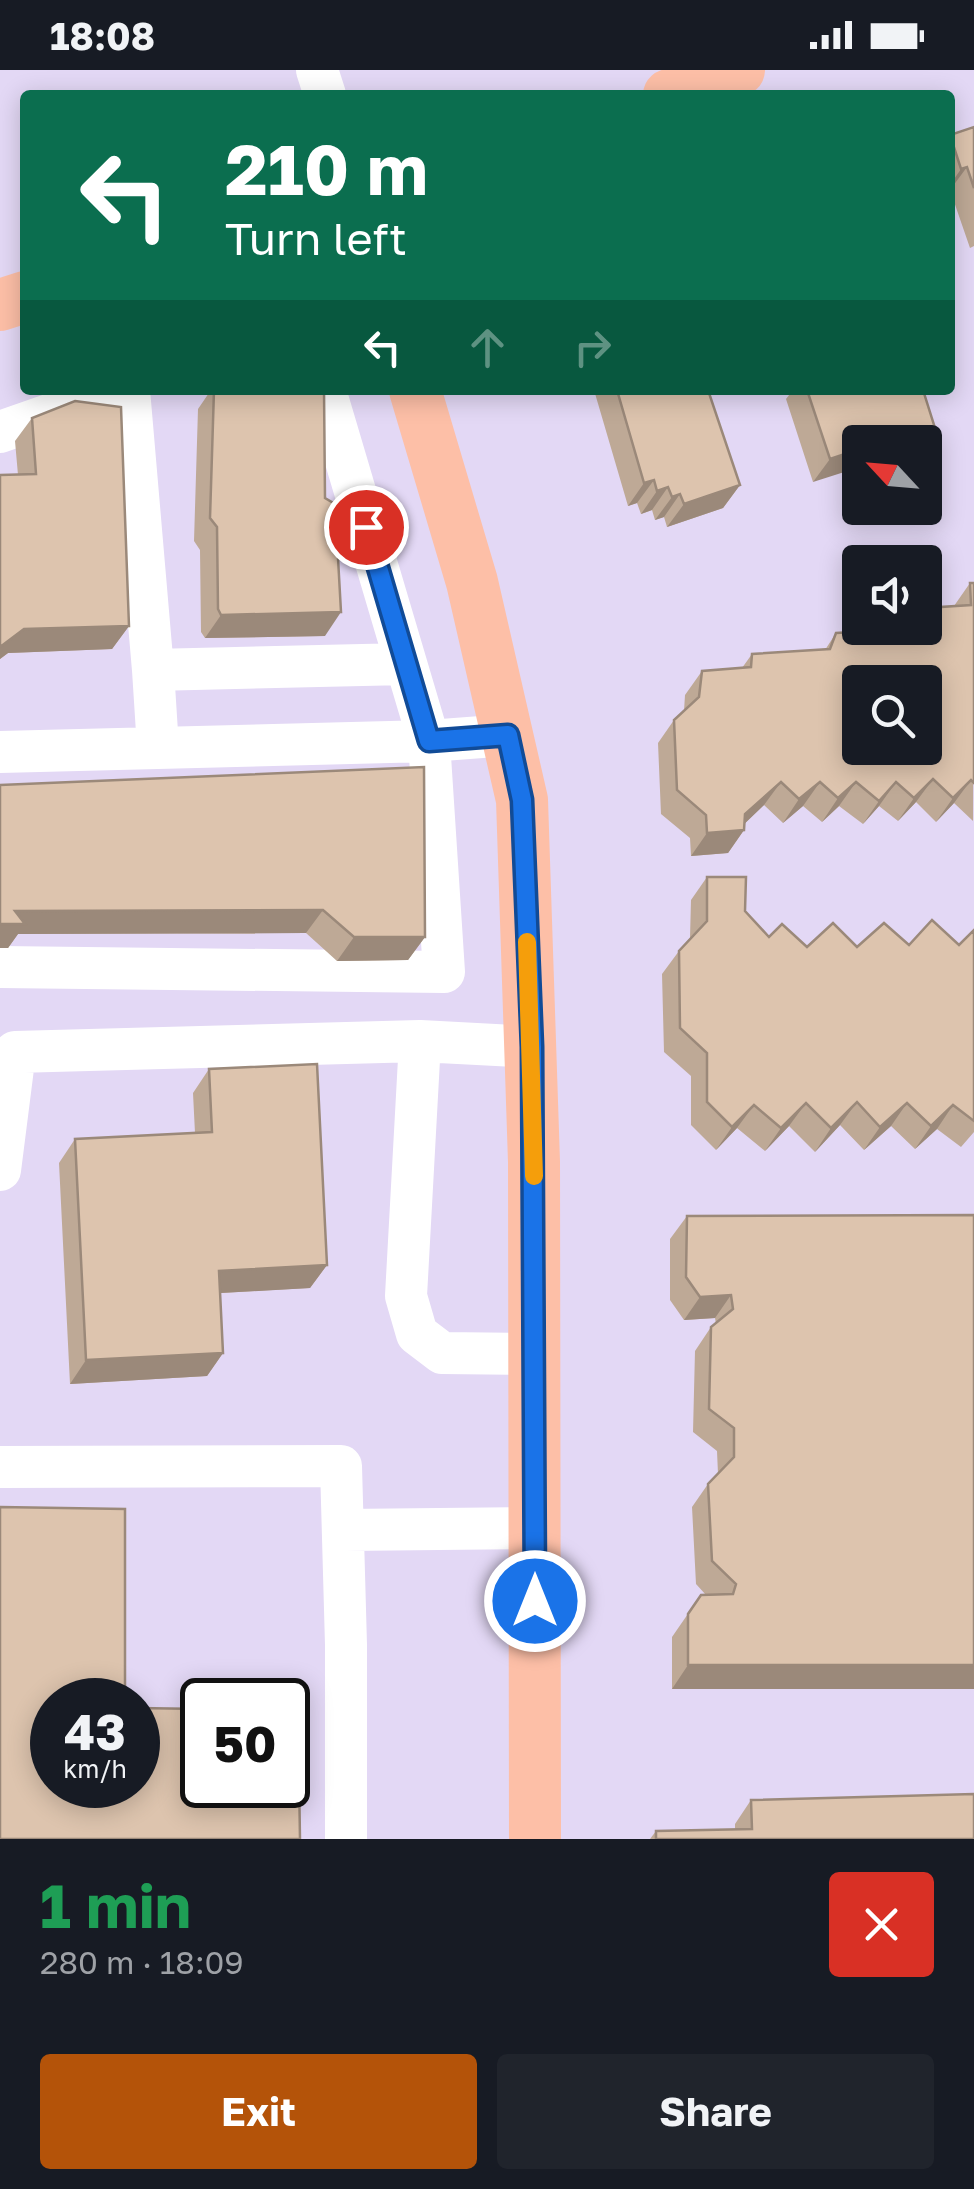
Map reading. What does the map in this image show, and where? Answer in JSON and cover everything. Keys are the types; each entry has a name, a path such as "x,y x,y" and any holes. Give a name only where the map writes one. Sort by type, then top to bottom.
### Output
{"main road":[{"path":"682,90 739,70"},
{"path":"416,395 472,582 522,800 532,1047 535,1839"}],"street":[{"path":"0,432 106,395"},
{"path":"130,395 158,748"},
{"path":"0,967 444,972 429,741 326,395"},
{"path":"153,670 406,664"},
{"path":"0,752 429,741 508,735"},
{"path":"420,1041 406,1296 417,1334 442,1353 535,1354"},
{"path":"0,1170 15,1052 420,1041 532,1047"},
{"path":"0,1467 341,1466 346,1839"},
{"path":"344,1530 535,1528"}],"building":[{"path":"974,127 974,188 967,167 961,169 955,133"},
{"path":"214,395 324,395 325,498 335,504 341,612 221,615 217,527 210,518"},
{"path":"618,395 710,395 740,485 684,504 680,494 672,497 668,487 657,491 654,480 644,483"},
{"path":"809,395 925,395 934,425 842,425 842,455 830,459"},
{"path":"75,401 121,407 129,626 24,629 0,647 0,475 36,474 32,418"},
{"path":"970,583 974,583 974,783 971,780 953,798 933,779 914,798 896,782 879,801 856,782 838,798 820,782 799,799 781,782 745,814 744,830 707,833 706,815 677,790 674,720 699,697 702,671 751,667 752,654 830,649 836,633 842,633 842,645 942,645 942,607 971,605"},
{"path":"424,767 425,937 354,937 323,910 15,911 25,924 0,924 0,785"},
{"path":"707,877 746,877 745,911 769,937 782,924 807,947 833,923 857,947 884,923 909,945 932,920 959,945 974,930 974,1121 953,1105 931,1126 907,1103 880,1127 857,1102 831,1128 806,1103 781,1128 754,1105 732,1127 707,1102 707,1053 680,1028 679,951 707,921"},
{"path":"317,1064 327,1265 219,1271 223,1353 86,1360 75,1139 212,1132 209,1069"},
{"path":"974,1215 974,1665 688,1665 688,1614 701,1595 733,1594 736,1584 712,1561 708,1484 734,1457 734,1428 709,1409 711,1327 733,1309 731,1295 700,1297 686,1277 687,1216"},
{"path":"0,1507 125,1509 125,1678 30,1678 30,1808 160,1808 160,1708 180,1709 180,1808 300,1808 300,1839 0,1839"},
{"path":"974,1794 974,1839 656,1839 656,1831 752,1829 751,1800"}],"slow traffic":[{"path":"527,942 534,1176"}],"route":[{"path":"366,527 429,741 508,735 522,800 534,1162 535,1601"}]}
